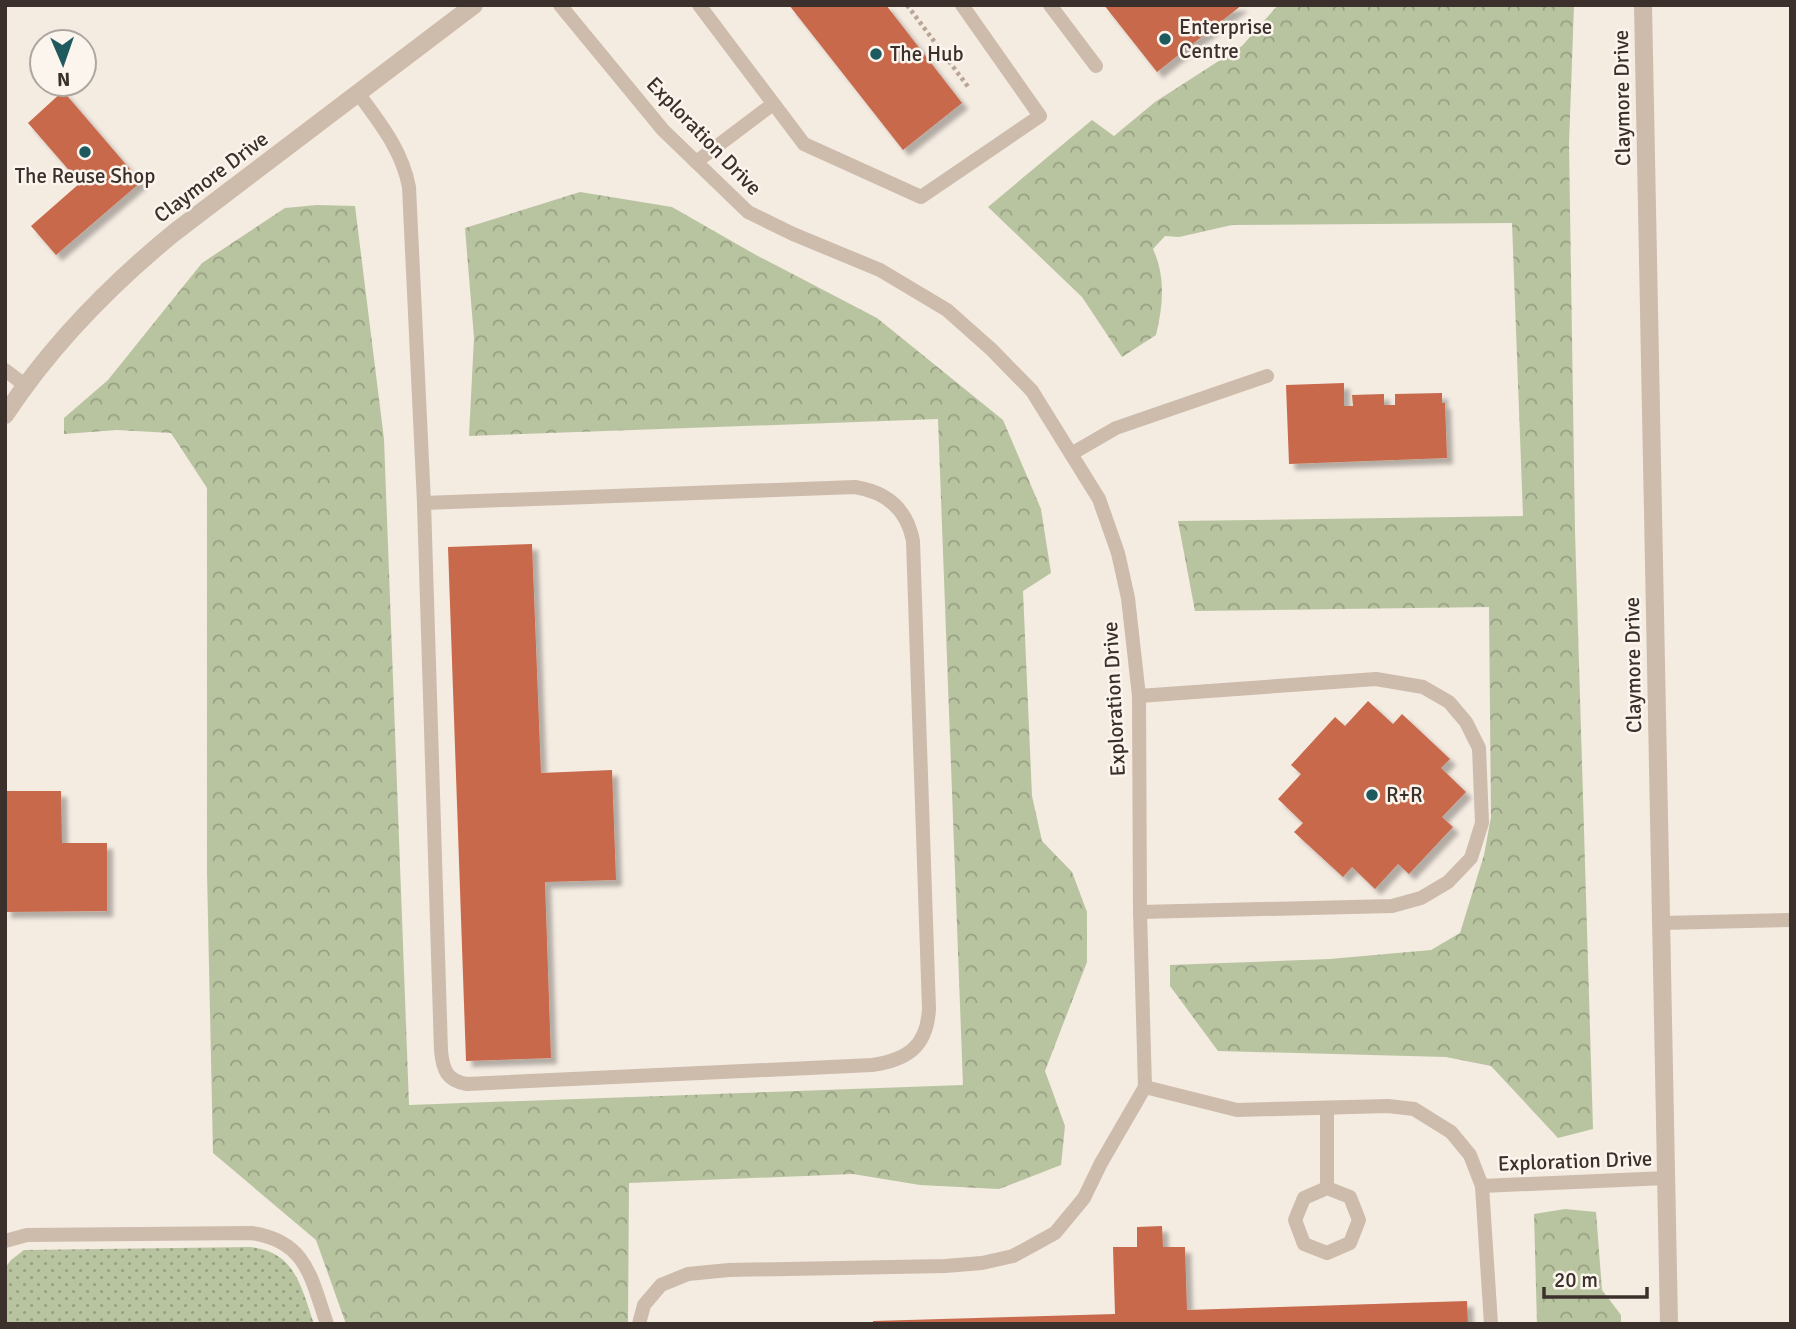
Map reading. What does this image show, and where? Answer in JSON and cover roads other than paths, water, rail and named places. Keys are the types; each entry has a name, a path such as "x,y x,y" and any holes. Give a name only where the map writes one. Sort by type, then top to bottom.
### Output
{"street":[{"name":"Claymore Drive","path":"5,415 72,328 131,268 474,5"},
{"name":"Claymore Drive","path":"1643,5 1669,1324"}],"lane":[{"name":"Exploration Drive","path":"560,5 663,130 748,212 880,270 947,310 992,350 1032,391 1099,499 1118,553 1128,598 1139,696 1140,912 1145,1087 1237,1110 1388,1106 1414,1110 1451,1132 1470,1155 1482,1186 1666,1178"},
{"path":"699,5 804,144 921,197 1040,117 962,5"},
{"path":"1050,5 1096,66"},
{"path":"358,93 398,151 409,187 424,503 442,1065 447,1075 456,1083 467,1084 872,1065 890,1063 916,1047 928,1022 929,1009 913,541 906,517 898,506 870,489 855,487 424,503"},
{"path":"696,162 773,104"},
{"path":"5,370 26,386"},
{"path":"1071,454 1116,428 1267,376"},
{"path":"1139,696 1376,679 1423,687 1449,702 1466,722 1479,748 1482,823 1471,858 1448,882 1421,898 1392,906 1140,912"},
{"path":"1661,923 1791,920"},
{"path":"639,1324 644,1305 662,1285 688,1274 729,1270 945,1266 982,1263 1013,1256 1055,1233 1084,1198 1145,1087"},
{"path":"1326,1108 1327,1188"},
{"path":"1482,1186 1491,1324"},
{"path":"1327,1188 1350,1197 1359,1220 1350,1243 1327,1253 1304,1244 1295,1220 1304,1198 1327,1188"},
{"path":"5,1241 27,1235 251,1233 268,1236 283,1242 303,1260 327,1324"}],"place":[{"name":"Enterprise Centre","path":"1165,39"},
{"name":"The Hub","path":"876,54"},
{"name":"The Reuse Shop","path":"85,152"},
{"name":"R+R","path":"1372,795"}]}
